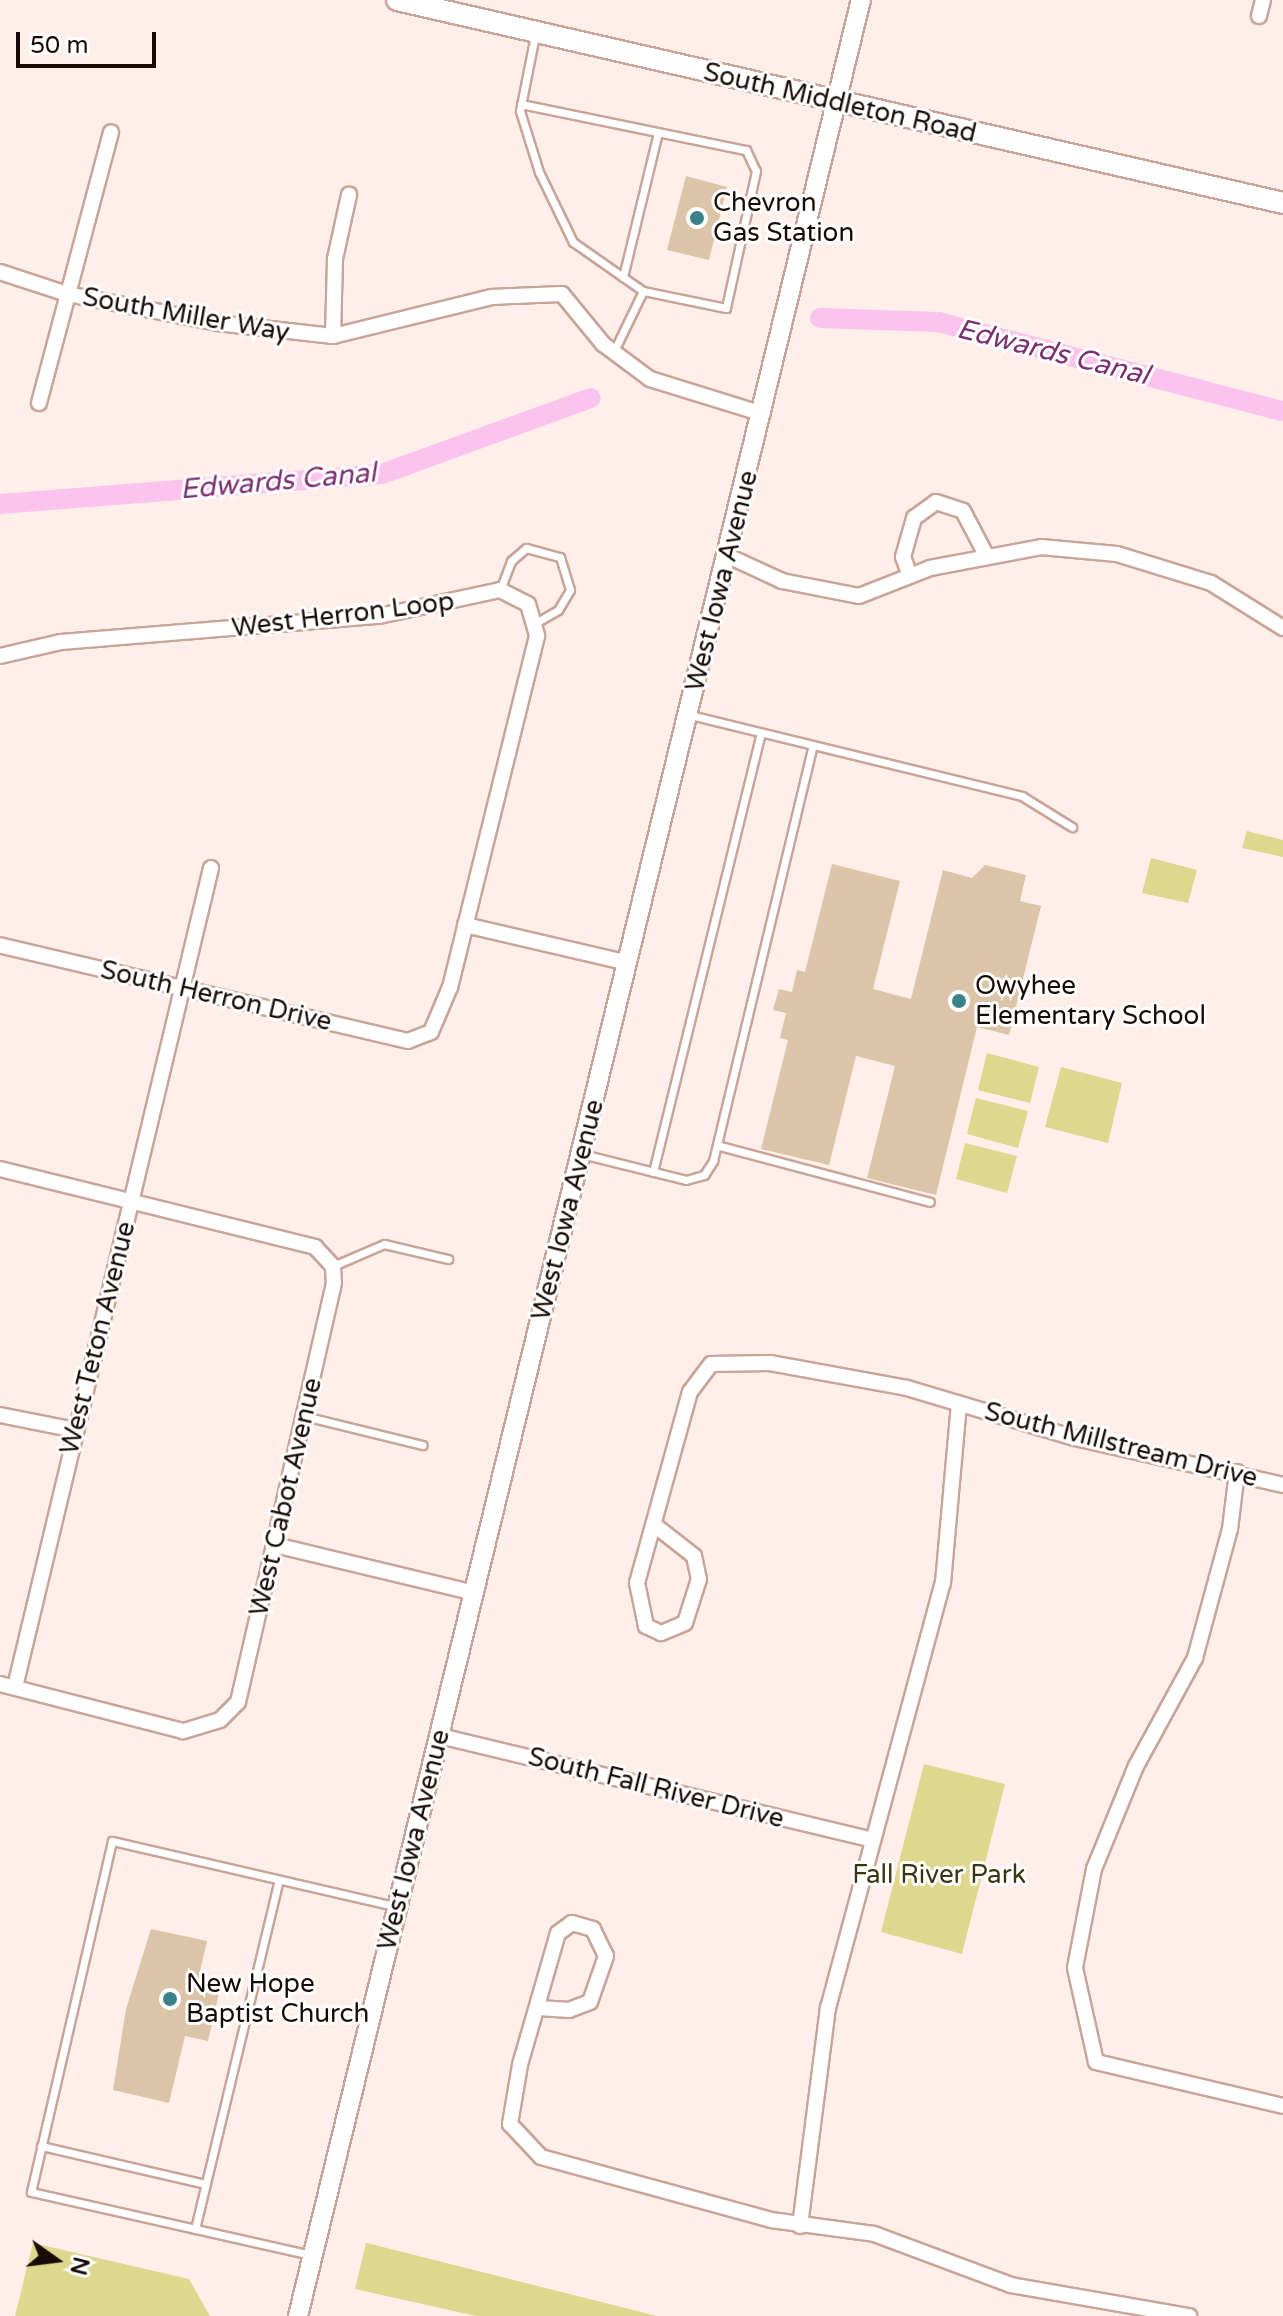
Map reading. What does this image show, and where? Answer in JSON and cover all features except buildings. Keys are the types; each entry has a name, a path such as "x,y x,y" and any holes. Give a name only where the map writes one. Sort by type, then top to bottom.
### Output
{"main road":[{"name":"South Middleton Road","path":"397,0 838,104 1283,203"}],"street":[{"name":"West Iowa Avenue","path":"298,2316 690,715 861,0"},
{"path":"1259,16 1263,0"},
{"path":"39,403 111,132"},
{"path":"333,336 335,259 349,195"},
{"name":"South Miller Way","path":"0,272 67,294 270,332 333,336 492,297 562,294 614,353 650,379 763,414"},
{"path":"910,576 903,557 914,518 936,502 963,511 987,557"},
{"path":"728,556 782,581 859,596 910,576 1041,547 1117,554 1211,583 1283,628"},
{"path":"500,590 528,604 537,622 535,653 465,925 628,963"},
{"name":"West Herron Loop","path":"0,656 61,642 379,616 500,590"},
{"name":"West Teton Avenue","path":"7,1686 75,1430 185,989 211,868"},
{"name":"South Herron Drive","path":"0,945 408,1041 431,1032 442,1017 465,925"},
{"path":"0,1169 315,1247 333,1266"},
{"name":"West Cabot Avenue","path":"7,1686 183,1731 220,1720 238,1702 304,1416 333,1266"},
{"name":"South Millstream Drive","path":"657,1527 690,1392 711,1364 770,1363 959,1405 1283,1485"},
{"path":"800,2226 828,2008 943,1583 959,1405"},
{"path":"0,1415 75,1430"},
{"path":"1237,1472 1230,1529 1195,1658 1136,1766 1094,1869 1075,1968 1096,2062 1283,2106"},
{"path":"657,1527 694,1556 699,1579 685,1623 661,1633 646,1626 637,1596 657,1527"},
{"path":"275,1545 475,1593"},
{"name":"South Fall River Drive","path":"440,1736 873,1840"},
{"path":"539,2008 569,2010 590,2002 606,1956 593,1929 572,1923 558,1933 539,2008 525,2043 510,2124 541,2157 800,2226 874,2234 1011,2285 1189,2316"}],"lane":[{"path":"521,104 746,150 756,171 726,308 643,291 573,242 539,172 521,104 536,33"},
{"path":"623,277 658,132"},
{"path":"614,353 643,291"},
{"path":"500,590 511,561 526,548 560,557 567,599 537,622"},
{"path":"690,715 1022,796 1072,827"},
{"path":"653,1172 761,733"},
{"path":"582,1154 686,1180 704,1175 720,1146 813,746"},
{"path":"720,1146 930,1202"},
{"path":"333,1266 384,1244 448,1259"},
{"path":"304,1416 422,1445"},
{"path":"313,2255 31,2192 112,1841 398,1908"},
{"path":"195,2229 279,1880"},
{"path":"41,2146 206,2184"}],"green space":[{"path":"1247,831 1283,840 1283,857 1242,848"},
{"path":"1151,858 1197,870 1188,903 1142,893"},
{"path":"987,1053 1039,1067 1030,1103 978,1090"},
{"path":"1061,1067 1122,1083 1108,1143 1045,1127"},
{"path":"976,1098 1028,1111 1018,1148 967,1134"},
{"path":"965,1143 1017,1156 1007,1193 956,1179"},
{"name":"Fall River Park","path":"924,1764 1005,1784 962,1954 881,1932"},
{"path":"33,2243 189,2279 210,2316 15,2316"},
{"path":"366,2243 657,2316 476,2316 355,2289"}],"waterway":[{"name":"Edwards Canal","path":"820,318 938,322 1283,411"},
{"name":"Edwards Canal","path":"0,504 382,474 591,398"}],"place":[{"name":"Chevron Gas Station","path":"697,218"},
{"name":"Owyhee Elementary School","path":"959,1001"},
{"name":"New Hope Baptist Church","path":"170,1999"}]}
